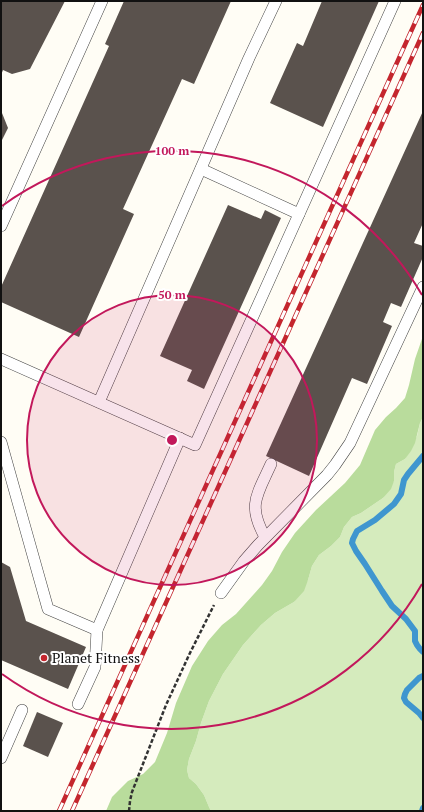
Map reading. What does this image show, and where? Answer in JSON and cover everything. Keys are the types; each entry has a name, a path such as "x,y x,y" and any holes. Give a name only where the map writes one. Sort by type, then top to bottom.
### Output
{"lane":[{"path":"1,226 102,1"},
{"path":"99,402 200,169 276,1"},
{"path":"1,359 195,445 395,1"},
{"path":"200,169 299,214"},
{"path":"221,593 244,561 327,475 350,443 423,287"},
{"path":"78,704 95,667 97,630 180,438"},
{"path":"1,442 48,609 97,630"},
{"path":"266,537 256,517 255,505 258,493 271,464"},
{"path":"1,758 22,710"}],"path":[{"path":"129,811 132,792 166,705 188,655 221,593"}],"green space":[{"path":"423,336 423,417 411,451 405,459 396,464 394,481 391,489 383,498 361,513 352,517 344,527 340,537 319,555 312,566 304,591 294,602 275,613 261,625 243,645 223,674 209,701 189,759 187,770 189,778 196,784 204,795 211,811 106,811 112,797 128,781 143,774 155,762 167,733 176,703 192,666 208,641 222,625 236,614 262,585 295,533 316,510 345,483 360,465 375,430 405,398 415,359"},
{"path":"423,417 423,811 211,811 204,795 196,784 189,778 187,770 189,759 209,701 223,674 243,645 261,625 275,613 294,602 308,580 312,566 319,555 340,537 344,527 352,517 361,513 383,498 394,481 396,464 405,459 417,436"}],"building":[{"path":"1,1 65,1 30,69 12,74 3,70 1,75"},
{"path":"124,1 231,1 194,84 182,79 123,209 134,214 79,337 1,302 1,287 109,46 105,44"},
{"path":"322,1 379,1 323,127 270,103 297,43 303,46"},
{"path":"423,111 423,223 414,243 423,246 423,257 401,307 391,303 383,322 392,326 367,384 352,378 309,476 266,456"},
{"path":"1,112 8,128 1,142"},
{"path":"228,205 261,219 265,210 281,218 204,389 187,381 192,370 160,356"},
{"path":"1,562 10,567 26,621 86,647 68,689 1,660"},
{"path":"37,712 63,723 48,757 23,746"}],"waterway":[{"path":"423,456 404,480 401,494 394,504 375,520 357,531 352,543 392,606 406,619 415,631 415,641 423,652"},
{"path":"423,676 407,690 404,698 406,702 423,718"}],"railway":[{"path":"59,811 423,5"},
{"path":"72,811 423,33"}],"place":[{"name":"Planet Fitness","path":"44,658"}]}
